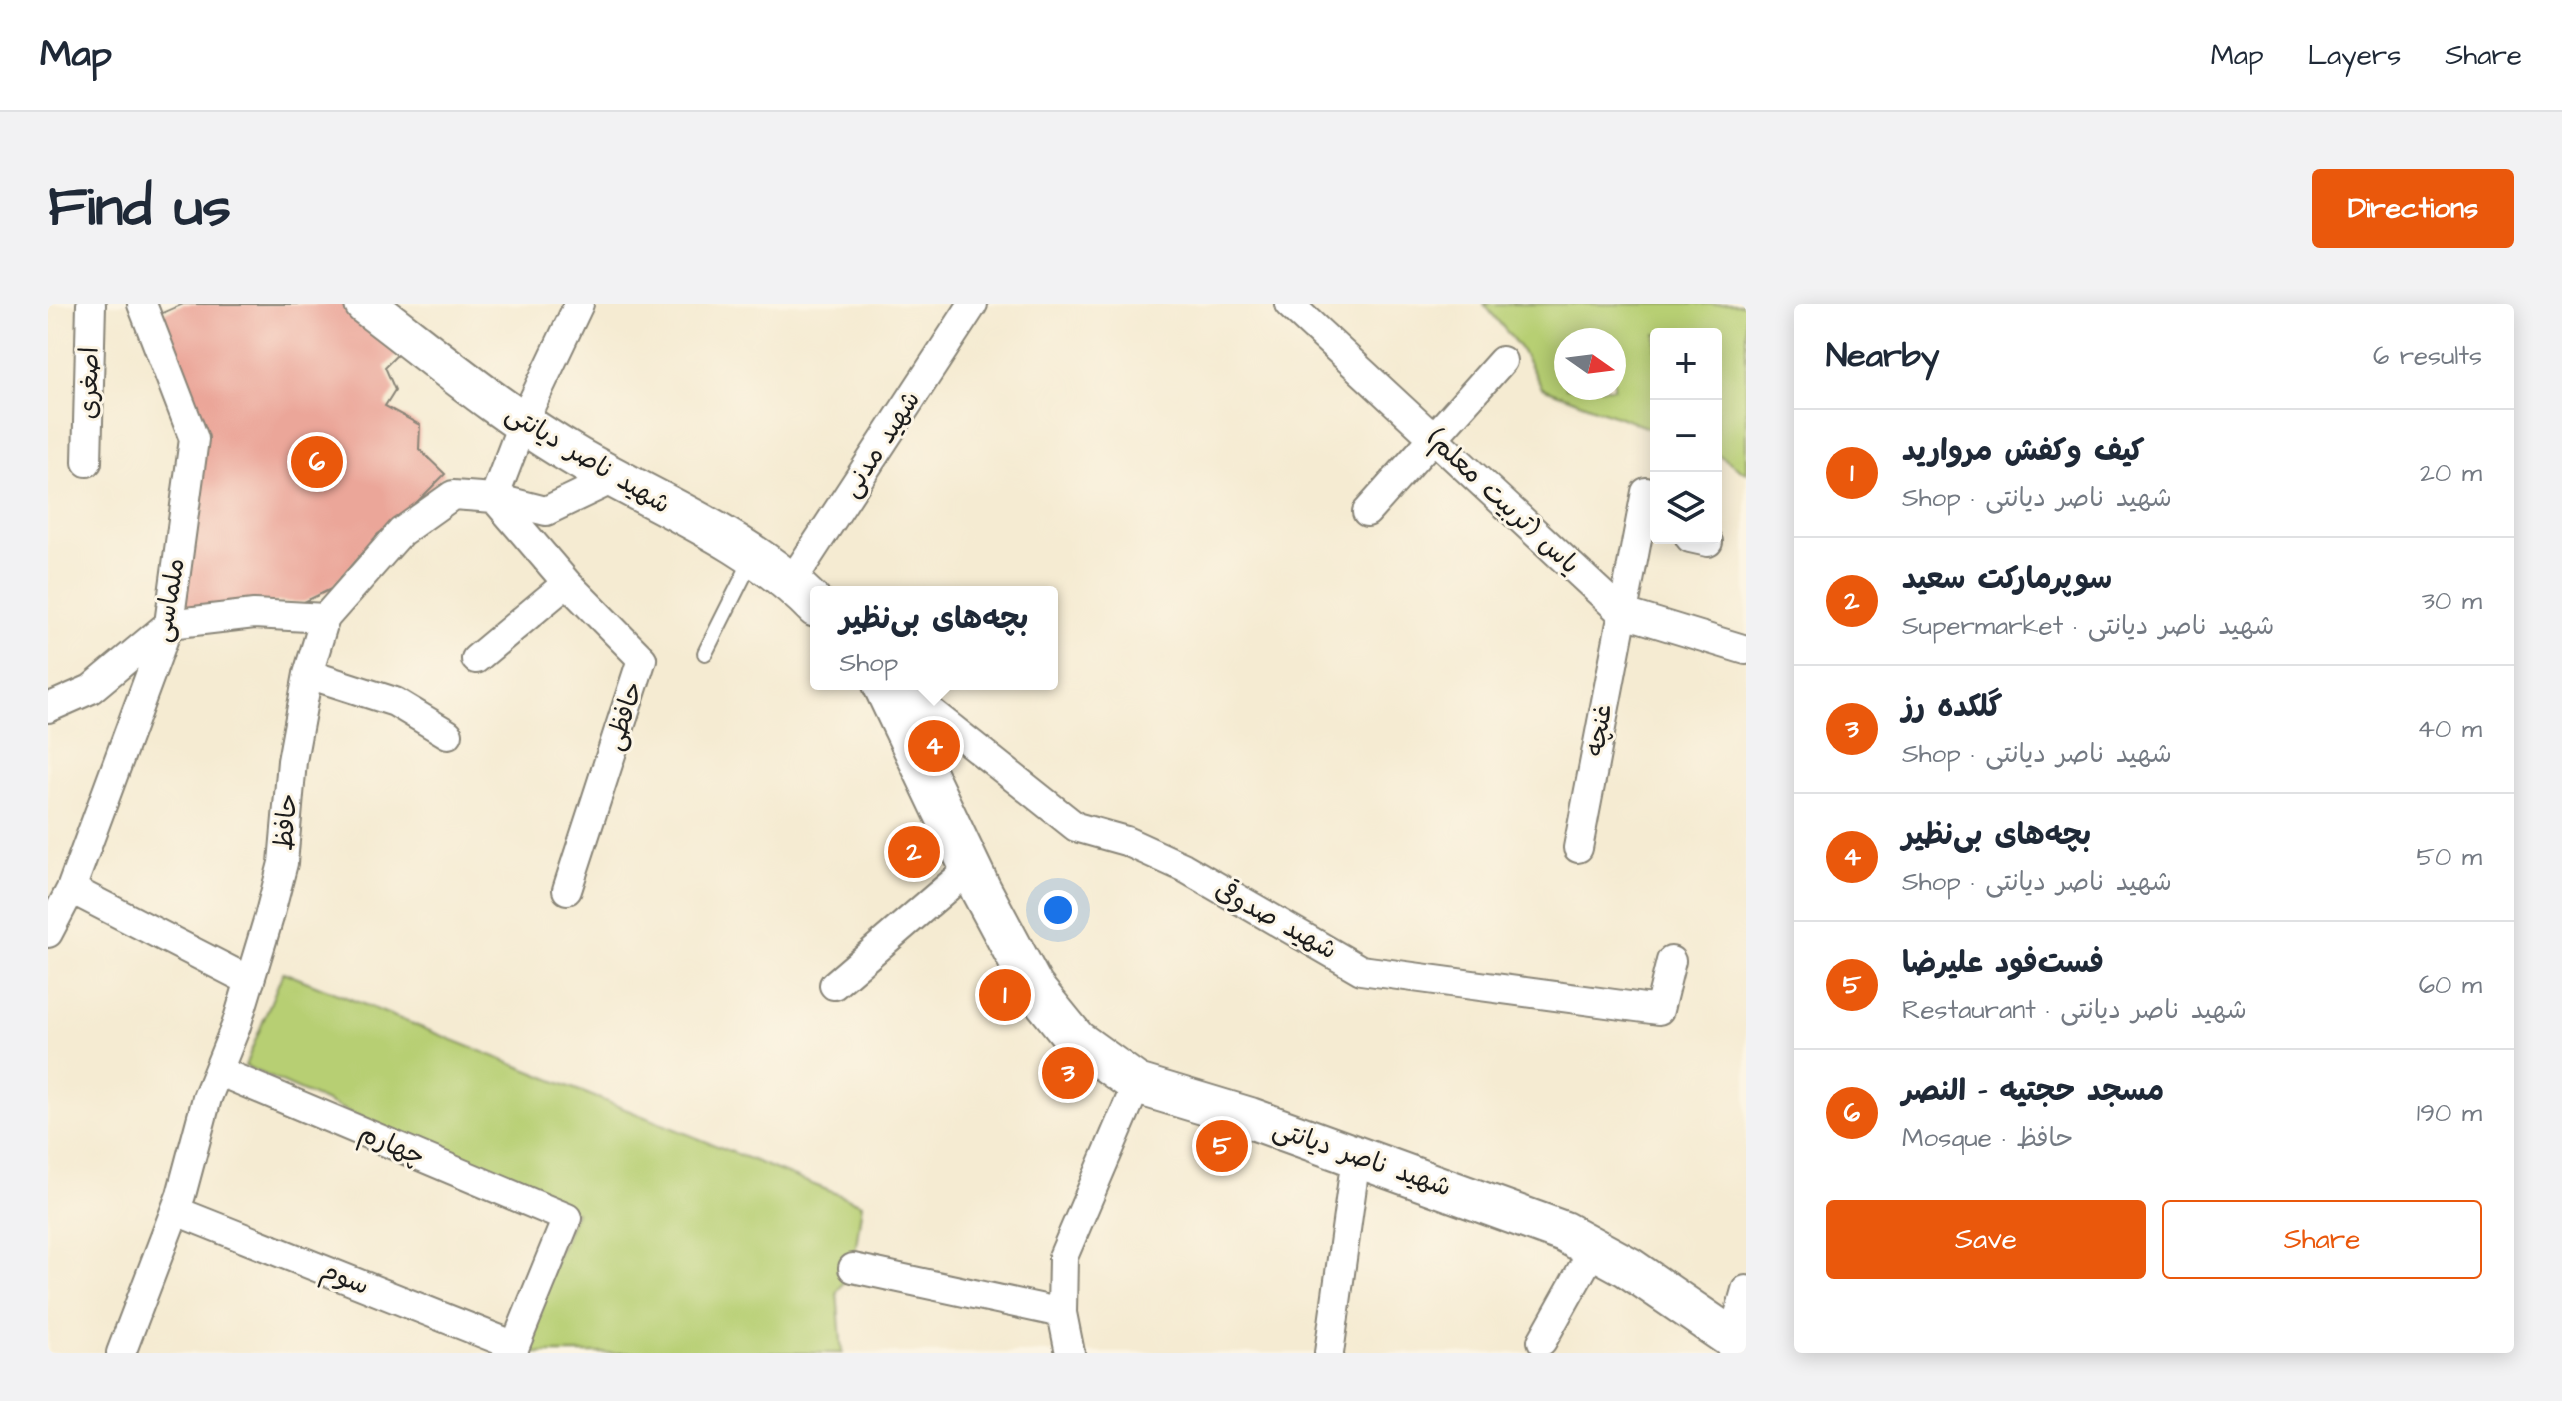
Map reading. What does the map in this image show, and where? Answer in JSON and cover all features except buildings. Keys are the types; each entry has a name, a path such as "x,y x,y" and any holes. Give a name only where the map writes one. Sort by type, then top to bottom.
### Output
{"main road":[{"name":"شهید ناصر دیانتی","path":"365,304 523,422 615,478 754,555 803,596"},
{"name":"شهید ناصر دیانتی","path":"886,690 970,868 1033,987 1076,1040 1137,1084 1250,1118 1564,1232 1628,1267 1739,1344"}],"street":[{"name":"اصغری","path":"87,462 91,304"},
{"name":"ملماسی","path":"48,933 71,889 169,624 194,439 142,304"},
{"path":"494,498 523,422 579,304"},
{"name":"شهید مدنی","path":"803,596 973,304"},
{"name":"یاس (تربیت معلم)","path":"1289,304 1621,612 1746,650"},
{"path":"1367,512 1502,361"},
{"name":"حافظ","path":"121,1353 176,1211 218,1071 250,981 283,863 292,761 308,674 325,618 401,532 453,495 494,498 546,511 615,478"},
{"name":"غنچه","path":"1578,848 1621,612 1647,529 1646,492"},
{"name":"حافظی","path":"494,498 567,583 642,659 567,890"},
{"path":"476,659 567,583"},
{"path":"48,708 91,689 169,624 254,614 325,618"},
{"path":"308,674 395,702 448,734"},
{"name":"شهید صدوقی","path":"904,690 1076,827 1126,841 1183,867 1361,970 1659,1010 1671,961"},
{"path":"834,985 970,868"},
{"path":"71,889 250,981"},
{"name":"چهارم","path":"218,1071 567,1218 513,1349"},
{"path":"1070,1353 1062,1313 1063,1257 1137,1084"},
{"path":"1329,1353 1356,1157"},
{"name":"سوم","path":"176,1211 513,1349"},
{"path":"1542,1341 1594,1248"},
{"path":"853,1268 1062,1313"},
{"path":"1739,1344 1746,1290"}],"lane":[{"path":"705,653 754,555"}],"green space":[{"path":"1484,304 1746,304 1746,473 1722,457 1722,328 1650,328 1650,429 1574,400 1626,400 1626,328 1554,328 1554,393 1542,388 1520,348"},
{"path":"283,972 862,1204 853,1268 837,1292 842,1353 535,1353 519,1348 576,1212 245,1066"}],"place":[{"name":"مسجد حجتیه - النصر","path":"317,462"},
{"name":"بچه‌های بی‌نظیر","path":"934,746"},
{"name":"سوپرمارکت سعید","path":"914,852"},
{"name":"کیف و‌کفش مروارید","path":"1005,995"},
{"name":"گلکده رز","path":"1068,1073"},
{"name":"فست‌فود علیرضا","path":"1222,1146"}]}
